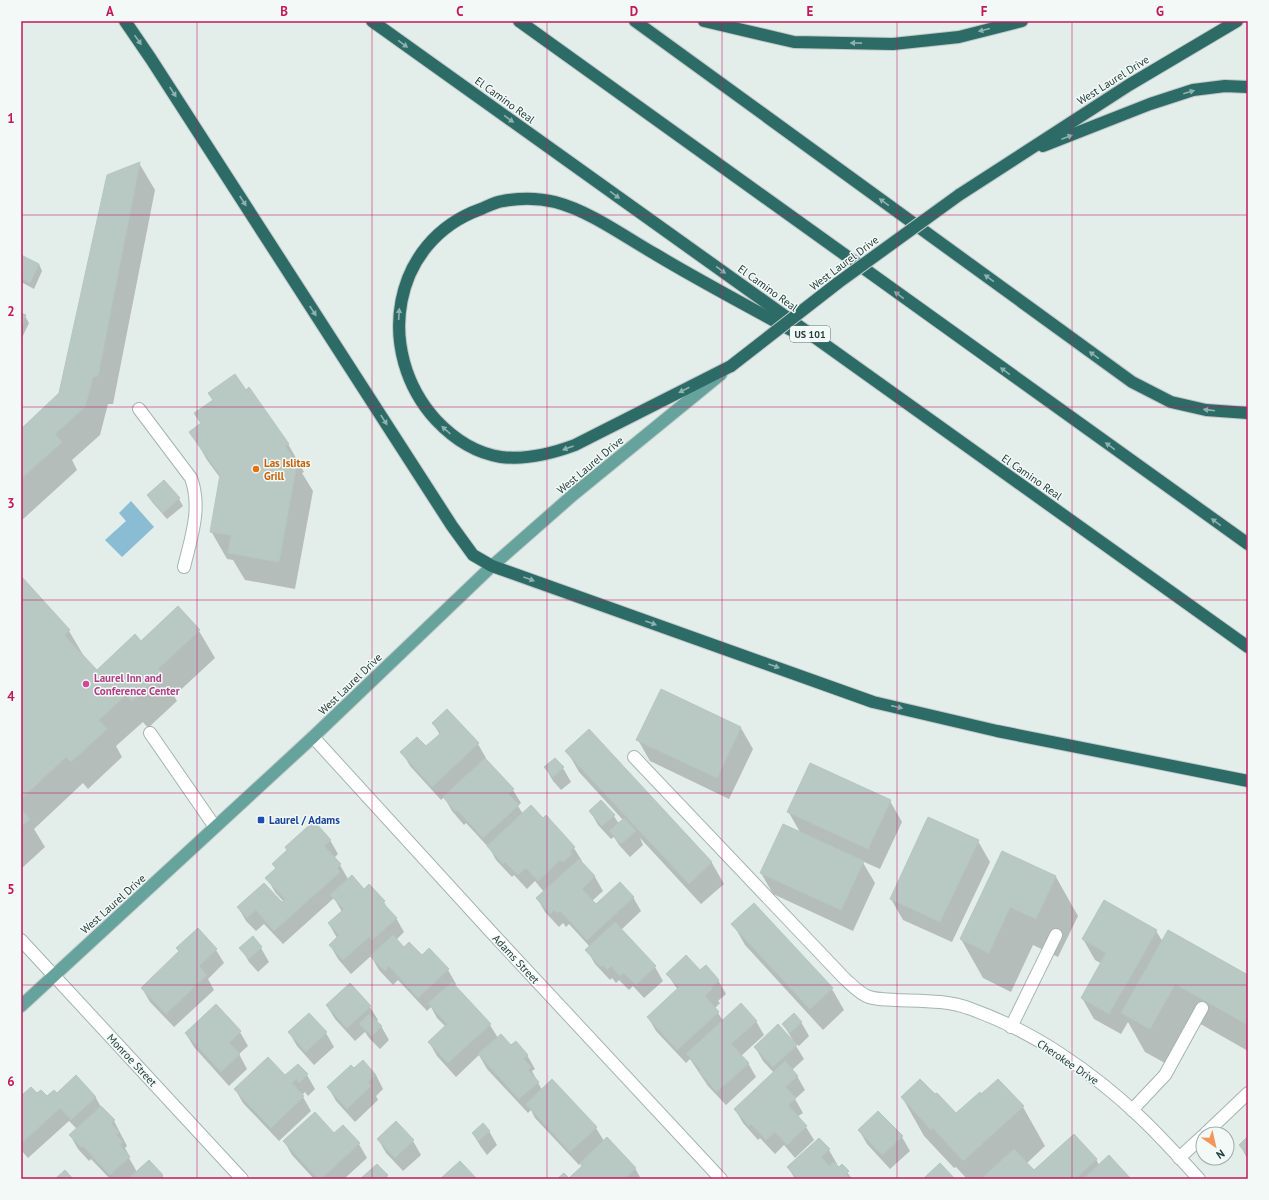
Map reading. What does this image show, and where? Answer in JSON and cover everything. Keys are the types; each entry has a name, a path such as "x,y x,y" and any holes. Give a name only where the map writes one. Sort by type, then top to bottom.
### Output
{"highway":[{"path":"125,21 152,60 452,526 473,555 492,566 873,702 997,731 1248,781"},
{"name":"El Camino Real","path":"372,21 1248,646"},
{"path":"519,21 1248,544"},
{"path":"635,21 1132,382 1171,402 1206,410 1248,413"},
{"path":"704,21 794,42 894,44 958,36 1022,21"},
{"name":"West Laurel Drive","path":"731,366 839,282 959,195 1129,85 1237,21"},
{"path":"1018,156 1150,104 1193,90 1225,86 1248,87"},
{"path":"731,366 574,445 538,456 521,458 499,456 477,450 459,441 445,429 418,397 408,375 402,356 398,331 400,306 406,280 418,257 432,240 449,225 471,212 502,201 530,199 554,202 581,211 679,268 852,364"}],"main road":[{"name":"West Laurel Drive","path":"21,1006 313,737 492,566 574,494 731,366"}],"street":[{"path":"139,409 191,478 195,488 195,518 184,567"},
{"path":"150,733 215,827"},
{"name":"Adams Street","path":"313,737 492,933 721,1179"},
{"name":"Cherokee Drive","path":"634,757 845,979 864,995 870,997 950,1003 970,1008 1011,1026 1072,1062 1095,1078 1132,1110 1199,1179"},
{"path":"1011,1026 1056,935"},
{"name":"Monroe Street","path":"21,940 242,1179"},
{"path":"1132,1110 1165,1075 1202,1008"},
{"path":"1213,1126 1248,1093"},
{"path":"1180,1158 1195,1144"}],"water":[{"path":"131,501 154,527 122,557 105,540 126,521 119,513"}],"building":[{"path":"140,162 98,376 93,377 85,407 55,434 62,442 21,479 21,429 59,393 107,175"},
{"path":"21,255 39,264 30,283 21,278"},
{"path":"21,313 26,315 21,326"},
{"name":"Las Islitas Grill","path":"235,374 246,390 249,387 289,444 285,446 297,463 279,562 228,553 231,535 210,532 220,475 189,432 201,423 194,413 213,400 208,393"},
{"path":"164,480 180,498 163,513 147,495"},
{"name":"Laurel Inn and Conference Center","path":"21,576 70,630 64,635 97,670 135,634 141,641 178,606 200,630 158,669 162,673 132,701 126,695 99,720 107,729 71,762 66,757 21,799"},
{"path":"661,689 741,727 717,778 636,740"},
{"path":"447,709 479,743 432,787 400,752 417,737 426,746 441,733 432,723"},
{"path":"589,729 712,862 689,884 565,751"},
{"path":"485,758 514,789 508,794 519,805 483,838 443,797"},
{"path":"555,758 564,767 553,777 544,767"},
{"path":"810,763 891,800 868,849 787,812"},
{"path":"601,800 615,815 602,826 589,811"},
{"path":"531,805 543,818 546,815 575,847 570,851 572,854 563,862 560,860 538,881 526,868 518,875 505,862 503,864 487,846"},
{"path":"21,809 30,819 21,827"},
{"path":"928,817 979,840 940,922 890,899"},
{"path":"624,818 636,831 621,844 609,831"},
{"path":"314,821 331,840 324,846 341,864 337,868 340,872 274,931 256,910 247,918 237,907 264,883 282,902 285,899 265,878 276,868 272,864 287,850 285,847"},
{"path":"783,824 864,861 841,910 760,873"},
{"path":"1002,851 1056,876 1036,919 1010,907 989,953 960,939"},
{"path":"579,859 595,876 582,889 596,904 620,882 634,897 587,940 560,911 557,913 554,910 550,914 536,898"},
{"path":"352,875 364,889 369,884 385,901 383,903 397,918 372,940 369,937 343,960 329,945 339,935 328,923 344,909 330,895"},
{"path":"1104,900 1157,930 1109,1014 1081,998 1106,953 1082,939"},
{"path":"754,903 833,988 810,1009 731,924"},
{"path":"615,922 656,966 636,985 624,973 620,976 611,966 607,970 603,965 601,967 585,950"},
{"path":"198,928 217,949 199,966 207,975 166,1014 141,988 179,951 176,948"},
{"path":"1168,930 1248,975 1248,1025 1175,984 1150,1029 1121,1013"},
{"path":"393,935 404,947 409,942 422,955 429,948 449,969 418,998 389,966 385,971 370,956"},
{"path":"253,936 262,947 249,959 239,948"},
{"path":"686,955 700,970 706,965 719,980 711,987 712,989 705,996 719,1012 677,1050 647,1017 679,987 666,974"},
{"path":"452,982 491,1024 448,1063 428,1042 447,1024 428,1003"},
{"path":"350,983 371,1006 347,1028 326,1005"},
{"path":"741,1003 757,1021 731,1044 749,1063 717,1092 699,1072 701,1070 686,1054"},
{"path":"216,1004 241,1031 229,1043 240,1054 221,1072 185,1033"},
{"path":"309,1013 327,1032 306,1052 288,1032"},
{"path":"794,1013 802,1022 790,1033 782,1024"},
{"path":"369,1014 382,1026 372,1036 359,1024"},
{"path":"778,1024 797,1045 773,1067 754,1047"},
{"path":"501,1034 511,1045 516,1041 528,1055 523,1059 531,1067 528,1070 539,1082 519,1099 478,1054"},
{"path":"268,1057 285,1075 298,1064 308,1074 299,1083 296,1079 292,1083 304,1096 271,1128 234,1089"},
{"path":"363,1060 376,1075 368,1082 371,1086 347,1109 327,1087 351,1065 354,1068"},
{"path":"785,1061 798,1076 785,1087 796,1098 788,1105 807,1126 787,1145 775,1132 766,1140 751,1124 749,1126 734,1109"},
{"path":"76,1075 96,1097 71,1120 60,1108 21,1144 21,1096 31,1087 37,1093 41,1090 47,1096 54,1090 57,1093"},
{"path":"552,1079 597,1127 570,1152 526,1104"},
{"path":"920,1079 935,1094 937,1093 956,1113 980,1092 981,1094 998,1079 1024,1106 963,1161 933,1128 931,1130 901,1097"},
{"path":"101,1106 115,1120 111,1123 119,1132 116,1135 123,1142 120,1145 130,1157 110,1175 83,1146 81,1147 69,1135"},
{"path":"878,1111 903,1136 882,1155 858,1130"},
{"path":"315,1112 334,1133 343,1125 360,1143 321,1179 318,1179 283,1141"},
{"path":"396,1121 414,1140 395,1158 377,1139"},
{"path":"483,1123 490,1131 479,1141 472,1133"},
{"path":"1074,1134 1097,1159 1075,1179 981,1179 1014,1149 1034,1170"},
{"path":"1248,1136 1248,1155 1239,1145"},
{"path":"607,1137 636,1168 624,1179 557,1179 564,1173 569,1178 582,1166 580,1163"},
{"path":"819,1138 830,1149 821,1157 829,1166 834,1162 839,1167 842,1164 849,1171 846,1174 850,1179 798,1179 787,1167"},
{"path":"1109,1155 1131,1179 1083,1179"},
{"path":"149,1160 163,1175 160,1177 162,1179 128,1179"},
{"path":"460,1161 477,1179 440,1179"},
{"path":"940,1163 955,1179 923,1179"},
{"path":"377,1164 388,1175 383,1179 360,1179"},
{"path":"65,1170 73,1179 55,1179"}],"place":[{"name":"Las Islitas Grill","path":"256,469"},
{"name":"Laurel Inn and Conference Center","path":"86,684"},
{"name":"Laurel / Adams","path":"261,820"}]}
